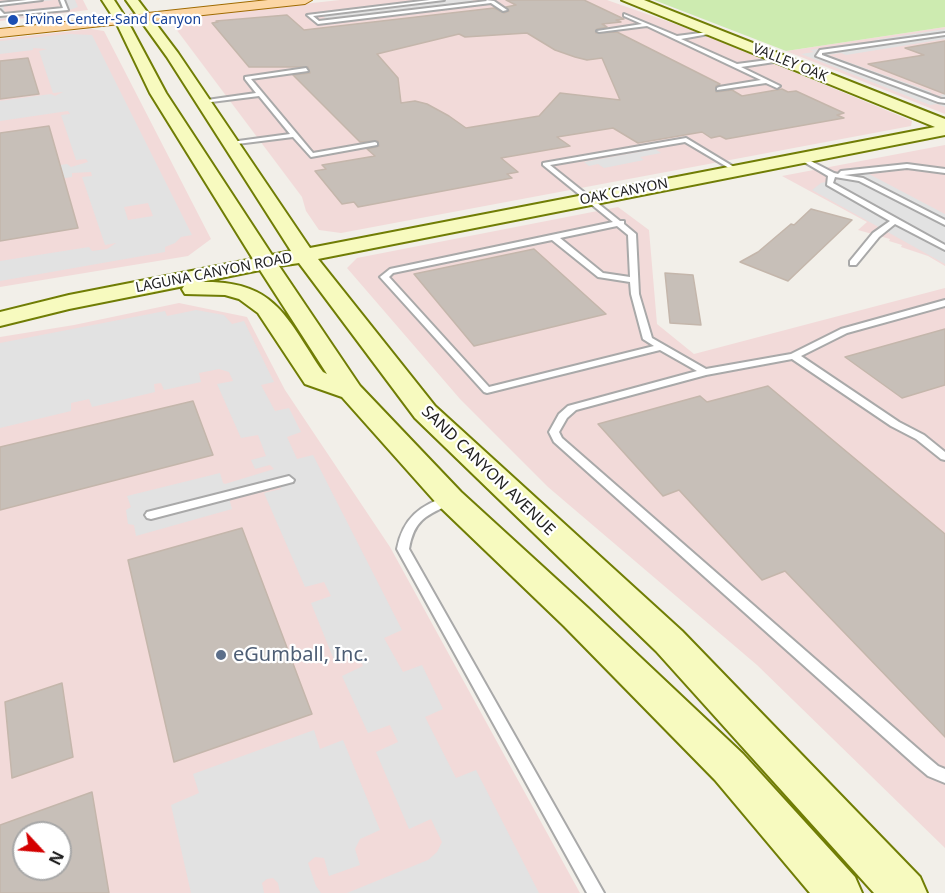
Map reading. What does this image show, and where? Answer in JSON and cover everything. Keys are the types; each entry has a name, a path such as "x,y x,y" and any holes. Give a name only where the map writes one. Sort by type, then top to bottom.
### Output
{"main road":[{"path":"108,0 158,93 351,391 450,499 576,616 729,767 839,893"},
{"path":"0,33 119,17 139,10 244,0"},
{"path":"139,10 305,0"},
{"name":"VALLEY OAK","path":"633,0 945,125"},
{"name":"SAND CANYON AVENUE","path":"139,10 203,101 304,255 425,412 669,641 904,893"},
{"path":"0,26 119,17"},
{"name":"OAK CANYON","path":"304,255 945,130"},
{"name":"LAGUNA CANYON ROAD","path":"3,313 81,300 264,259 304,255"},
{"path":"3,313 61,313 186,289 235,290 247,294 267,308 314,378 351,391"}],"lane":[{"path":"0,4 40,0"},
{"path":"0,11 2,16 66,9 62,0"},
{"path":"382,0 389,6"},
{"path":"393,0 401,5 410,5 418,11"},
{"path":"442,0 309,15 318,23 490,1 505,10"},
{"path":"389,6 386,8 393,14"},
{"path":"626,15 777,86"},
{"path":"598,31 647,25"},
{"path":"676,38 714,32"},
{"path":"945,34 820,52 819,56 945,101"},
{"path":"736,66 781,59"},
{"path":"306,70 247,78 311,155 375,144"},
{"path":"719,89 767,81"},
{"path":"203,101 260,94"},
{"path":"231,144 294,135"},
{"path":"705,372 648,339 635,294 632,234 545,164 686,140 736,170"},
{"path":"801,158 832,175 861,179 945,223"},
{"path":"832,175 907,166 945,171"},
{"path":"832,175 830,184 945,248"},
{"path":"853,263 876,235 895,220"},
{"path":"621,224 390,271 384,277 487,390 660,347"},
{"path":"554,237 601,275 635,280"},
{"path":"945,303 844,331 794,356 705,372 584,403 572,408 563,416 554,432 562,446 839,690 933,771 945,776"},
{"path":"794,356 895,424 920,437 945,457"},
{"path":"151,515 289,480"},
{"path":"450,499 420,514 405,530 403,549 596,893"}],"shaded area":[{"path":"0,0 83,0 88,10 0,21"},
{"path":"54,0 3,5 5,14 56,9 61,7 58,0 75,0 78,7 64,12 0,19 0,1"},
{"path":"340,0 607,0 695,31 912,121 911,126 341,233 319,230 306,211 302,197 170,21 175,18"},
{"path":"425,0 472,0 481,5 331,23 318,12"},
{"path":"945,27 945,114 786,51"},
{"path":"91,29 104,31 211,239 188,256 0,287 0,39"},
{"path":"945,29 945,39 846,55 841,53 828,55 932,92 926,94 934,97 944,98 939,95 945,94 945,107 937,104 930,105 801,54 814,52 810,50 855,43 859,45 877,42 874,40"},
{"path":"69,34 92,35 192,235 181,237 175,243 165,247 165,252 0,281 0,261 89,247 92,251 107,249 116,243 105,245 82,177 92,176 91,172 72,173 72,177 0,188 0,174 67,164 71,167 88,162 86,159 76,160 61,115 70,114 68,111 0,121 0,101 51,94 55,96 63,92 53,93 39,51 47,49 33,48 33,50 0,54 0,41","holes":["148,203 153,216 128,220 124,207"]},
{"path":"945,145 945,266 928,256 901,247 902,245 889,241 890,239 858,230 867,222 782,176"},
{"path":"655,149 661,153 640,157 644,160 604,168 598,164 589,166 584,162"},
{"path":"867,173 945,214 945,264 812,190 821,183"},
{"path":"618,207 649,230 657,324 694,354 945,288 945,848 757,665 548,487 460,399 347,268 357,258"},
{"path":"179,303 247,317 285,390 390,547 580,893 0,893 0,337 74,325"},
{"path":"196,310 224,315 232,324 244,321 274,382 261,385 275,411 289,408 301,432 287,437 297,459 313,455 402,630 384,638 403,672 422,665 443,709 425,717 456,778 476,770 539,893 347,893 428,860 437,852 442,842 431,819 409,829 376,752 398,742 390,725 368,733 342,676 363,666 357,654 334,660 311,603 331,596 324,582 305,587 264,493 281,489 280,486 229,498 232,509 136,536 134,525 128,524 126,510 131,507 127,496 220,473 225,484 274,469 270,465 255,469 251,460 266,456 258,435 241,438 217,384 233,381 229,372 219,369 199,373 201,382 164,390 161,383 154,384 155,392 92,407 89,399 71,403 71,411 0,428 0,343 165,311 167,316"},
{"path":"314,730 320,749 343,740 380,830 360,839 355,849 360,865 329,876 324,858 315,857 308,863 316,886 321,893 280,893 278,883 273,878 262,883 264,893 191,893 171,805 199,793 193,774"}],"green space":[{"path":"654,0 945,0 945,27 786,51"}],"building":[{"path":"506,0 584,0 624,19 616,20 621,22 602,24 607,27 597,29 596,33 617,32 720,84 716,86 716,92 732,90 742,96 782,89 788,92 796,91 844,113 837,115 844,118 726,139 720,136 711,138 702,132 638,143 613,128 557,137 570,146 501,158 518,172 507,174 512,178 358,207 354,202 342,204 315,171 326,169 322,165 375,156 367,149 379,146 378,141 360,142 293,75 310,73 308,67 249,67 212,23 287,15 304,30 494,8 504,13 509,11 506,7 516,5","holes":["527,33 555,50 587,60 602,58 620,100 560,93 539,116 466,128 427,104 415,101 401,103 398,78 377,54 459,34 465,37"]},
{"path":"945,41 945,94 868,64 924,55 905,48"},
{"path":"28,58 39,94 0,99 0,61"},
{"path":"49,126 78,228 0,241 0,133"},
{"path":"811,209 852,220 788,281 740,262 758,252"},
{"path":"534,249 606,314 474,346 414,274"},
{"path":"665,273 693,275 701,325 670,323"},
{"path":"945,329 945,385 902,398 845,357"},
{"path":"768,386 945,534 945,737 785,571 762,580 679,490 663,496 598,424 700,396 707,402"},
{"path":"193,401 213,455 0,510 0,447"},
{"path":"242,528 312,714 174,762 128,560"},
{"path":"62,683 73,757 12,778 5,702"},
{"path":"92,792 109,893 0,893 0,825"}],"place":[{"name":"Irvine Center-Sand Canyon","path":"13,20"},
{"name":"eGumball, Inc.","path":"221,655"}]}
